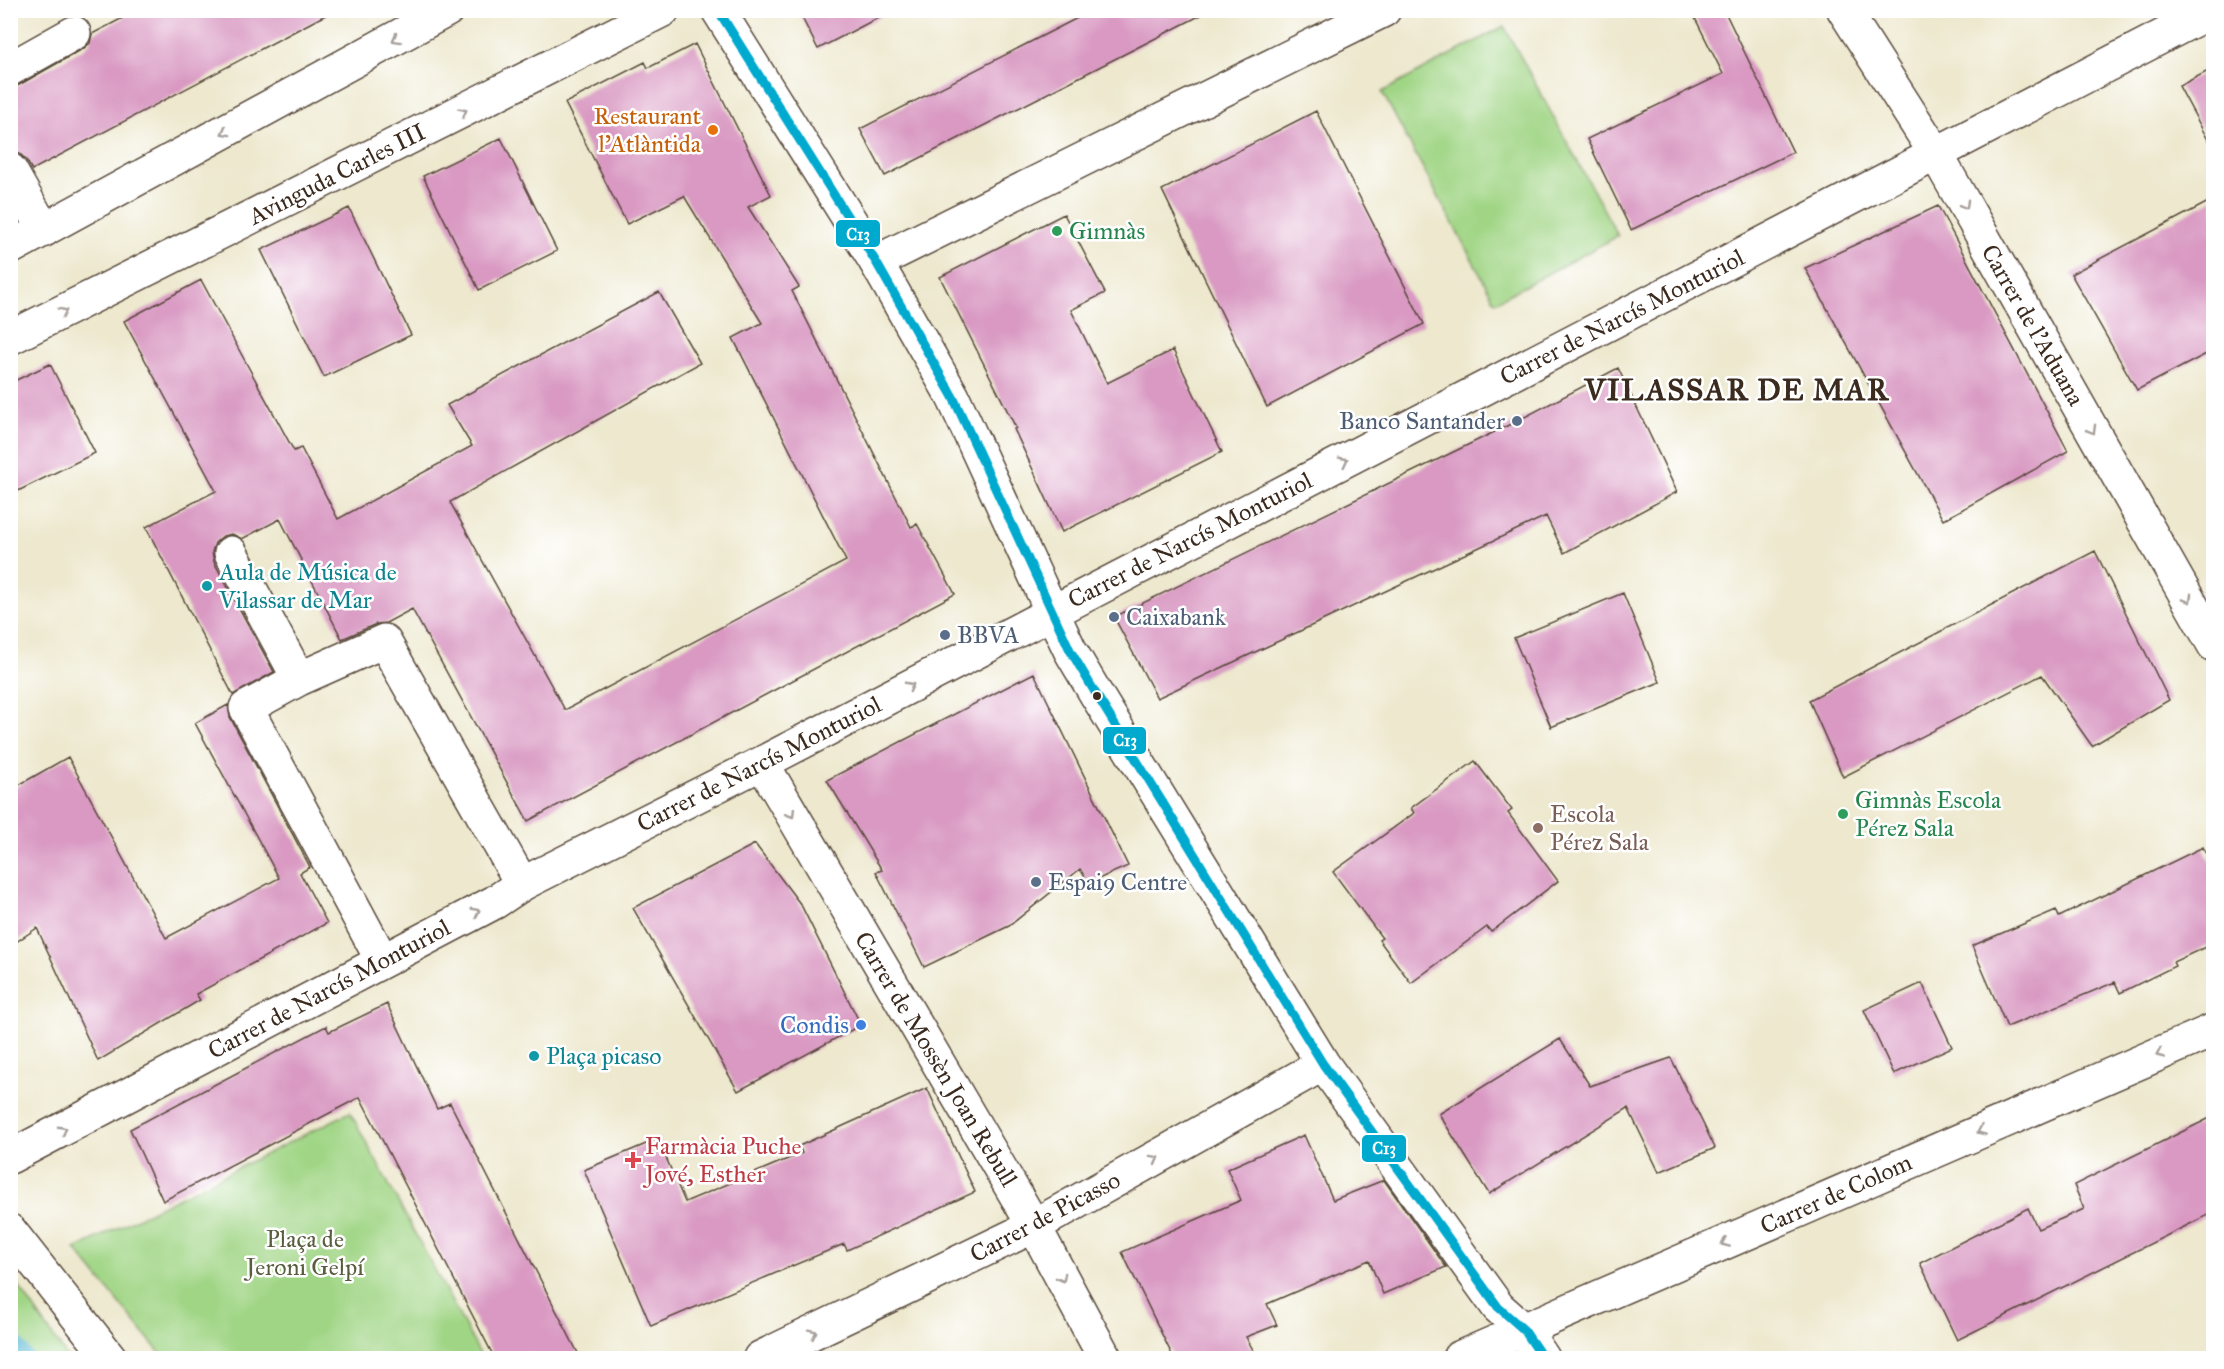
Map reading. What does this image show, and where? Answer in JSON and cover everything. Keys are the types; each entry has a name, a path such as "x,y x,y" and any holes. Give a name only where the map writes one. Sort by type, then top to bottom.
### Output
{"street":[{"path":"10,248 447,10"},
{"name":"Avinguda Carles III","path":"10,338 663,10"},
{"path":"718,10 876,262 953,397 1052,612 1091,687 1323,1064 1498,1307 1524,1330 1543,1359"},
{"path":"876,262 1384,10"},
{"name":"Carrer de l'Aduana","path":"1844,10 1936,154 2214,645"},
{"name":"Carrer de Narcís Monturiol","path":"10,1157 495,902 522,884 762,763 2213,10"},
{"path":"10,69 74,33"},
{"path":"10,170 44,230"},
{"path":"231,553 299,679"},
{"path":"382,960 246,708 299,679 384,641 522,884"},
{"name":"Carrer de Mossèn Joan Rebull","path":"762,763 1034,1226 1105,1359"},
{"name":"Carrer de Colom","path":"1459,1359 2214,1030"},
{"name":"Carrer de Picasso","path":"760,1359 1034,1226 1323,1064"},
{"path":"10,1231 110,1359"}],"green space":[{"path":"1504,26 1618,236 1495,302 1382,92"},
{"name":"Plaça de Jeroni Gelpí","path":"350,1112 482,1358 164,1358 75,1249"},
{"path":"11,1275 68,1358 11,1358"}],"building":[{"path":"138,10 335,10 32,170 26,160 14,152 10,145 10,88 83,49 90,43 92,34"},
{"path":"798,10 893,10 818,49"},
{"path":"1093,10 1211,10 885,176 860,129"},
{"path":"1691,10 1724,10 1793,152 1631,230 1587,139 1723,74"},
{"path":"695,44 771,195 748,207 799,287 792,291 911,527 917,524 955,594 528,821 412,609 386,623 376,624 342,639 280,519 242,539 232,534 223,536 215,543 212,552 214,562 274,672 233,695 146,527 216,491 124,321 201,280 294,451 301,448 338,519 472,446 447,405 659,292 700,363 450,502 565,710 846,561 733,338 762,323 684,196 627,224 565,103 645,62 648,68"},
{"path":"2214,68 2214,151 2179,86"},
{"path":"1316,111 1424,324 1267,407 1162,190"},
{"path":"501,138 557,251 479,290 423,176"},
{"path":"2214,199 2214,350 2137,390 2071,274"},
{"path":"1938,206 2068,451 1943,520 1805,268"},
{"path":"349,208 411,335 324,377 261,250"},
{"path":"1064,214 1105,293 1071,310 1107,383 1173,350 1222,452 1062,532 1014,429 1016,428 940,277"},
{"path":"50,364 95,453 10,495 10,383"},
{"path":"1618,368 1677,492 1564,553 1546,516 1157,698 1114,617 1517,421"},
{"path":"2095,551 2169,700 2092,746 2042,675 1843,777 1809,700"},
{"path":"1623,593 1660,682 1551,727 1514,638"},
{"path":"1034,673 1128,866 1089,883 1080,869 1009,926 924,967 876,872 882,870 827,780"},
{"path":"228,705 230,717 310,867 300,873 327,923 196,994 200,1000 98,1061 37,928 10,946 10,790 68,757 166,938 279,878 195,723"},
{"path":"1475,761 1512,810 1508,813 1558,881 1491,932 1487,927 1411,983 1379,940 1382,938 1333,872 1414,813 1411,808"},
{"path":"755,844 801,905 861,1025 738,1091 633,908"},
{"path":"2203,847 2214,870 2214,943 2173,962 2175,966 2120,993 2115,982 2007,1027 1972,946 2056,910 2059,917"},
{"path":"1922,983 1952,1047 1894,1074 1864,1010"},
{"path":"387,1004 437,1109 450,1103 581,1359 495,1359 360,1097 163,1201 130,1129 326,1026 329,1032"},
{"path":"1560,1039 1590,1086 1671,1058 1715,1148 1659,1172 1628,1108 1489,1194 1439,1114"},
{"path":"927,1088 975,1192 847,1250 844,1244 651,1326 584,1170 658,1139 685,1202 802,1153 799,1146"},
{"path":"2214,1116 2214,1212 1957,1340 1920,1263 2028,1208 2038,1229 2084,1209 2074,1185"},
{"path":"1304,1135 1333,1200 1384,1180 1446,1267 1383,1294 1369,1260 1267,1304 1277,1325 1246,1337 1258,1359 1174,1359 1122,1252 1241,1200 1227,1169"}],"waterway":[{"path":"10,1333 28,1358"}],"transit line":[{"name":"C13","path":"718,10 876,262 953,397 1070,650 1096,694 1323,1064 1498,1307 1524,1330 1543,1358"}],"place":[{"name":"Restaurant l'Atlàntida","path":"713,130"},
{"name":"Gimnàs","path":"1057,231"},
{"name":"Banco Santander","path":"1517,421"},
{"name":"Aula de Música de Vilassar de Mar","path":"207,586"},
{"name":"Caixabank","path":"1114,617"},
{"name":"BBVA","path":"945,635"},
{"name":"Gimnàs Escola Pérez Sala","path":"1843,814"},
{"name":"Escola Pérez Sala","path":"1538,828"},
{"name":"Espai9 Centre","path":"1036,882"},
{"name":"Condis","path":"861,1025"},
{"name":"Plaça picaso","path":"534,1056"},
{"name":"Farmàcia Puche Jové, Esther","path":"633,1160"}],"district":[{"name":"VILASSAR DE MAR","path":"1737,390"}]}
